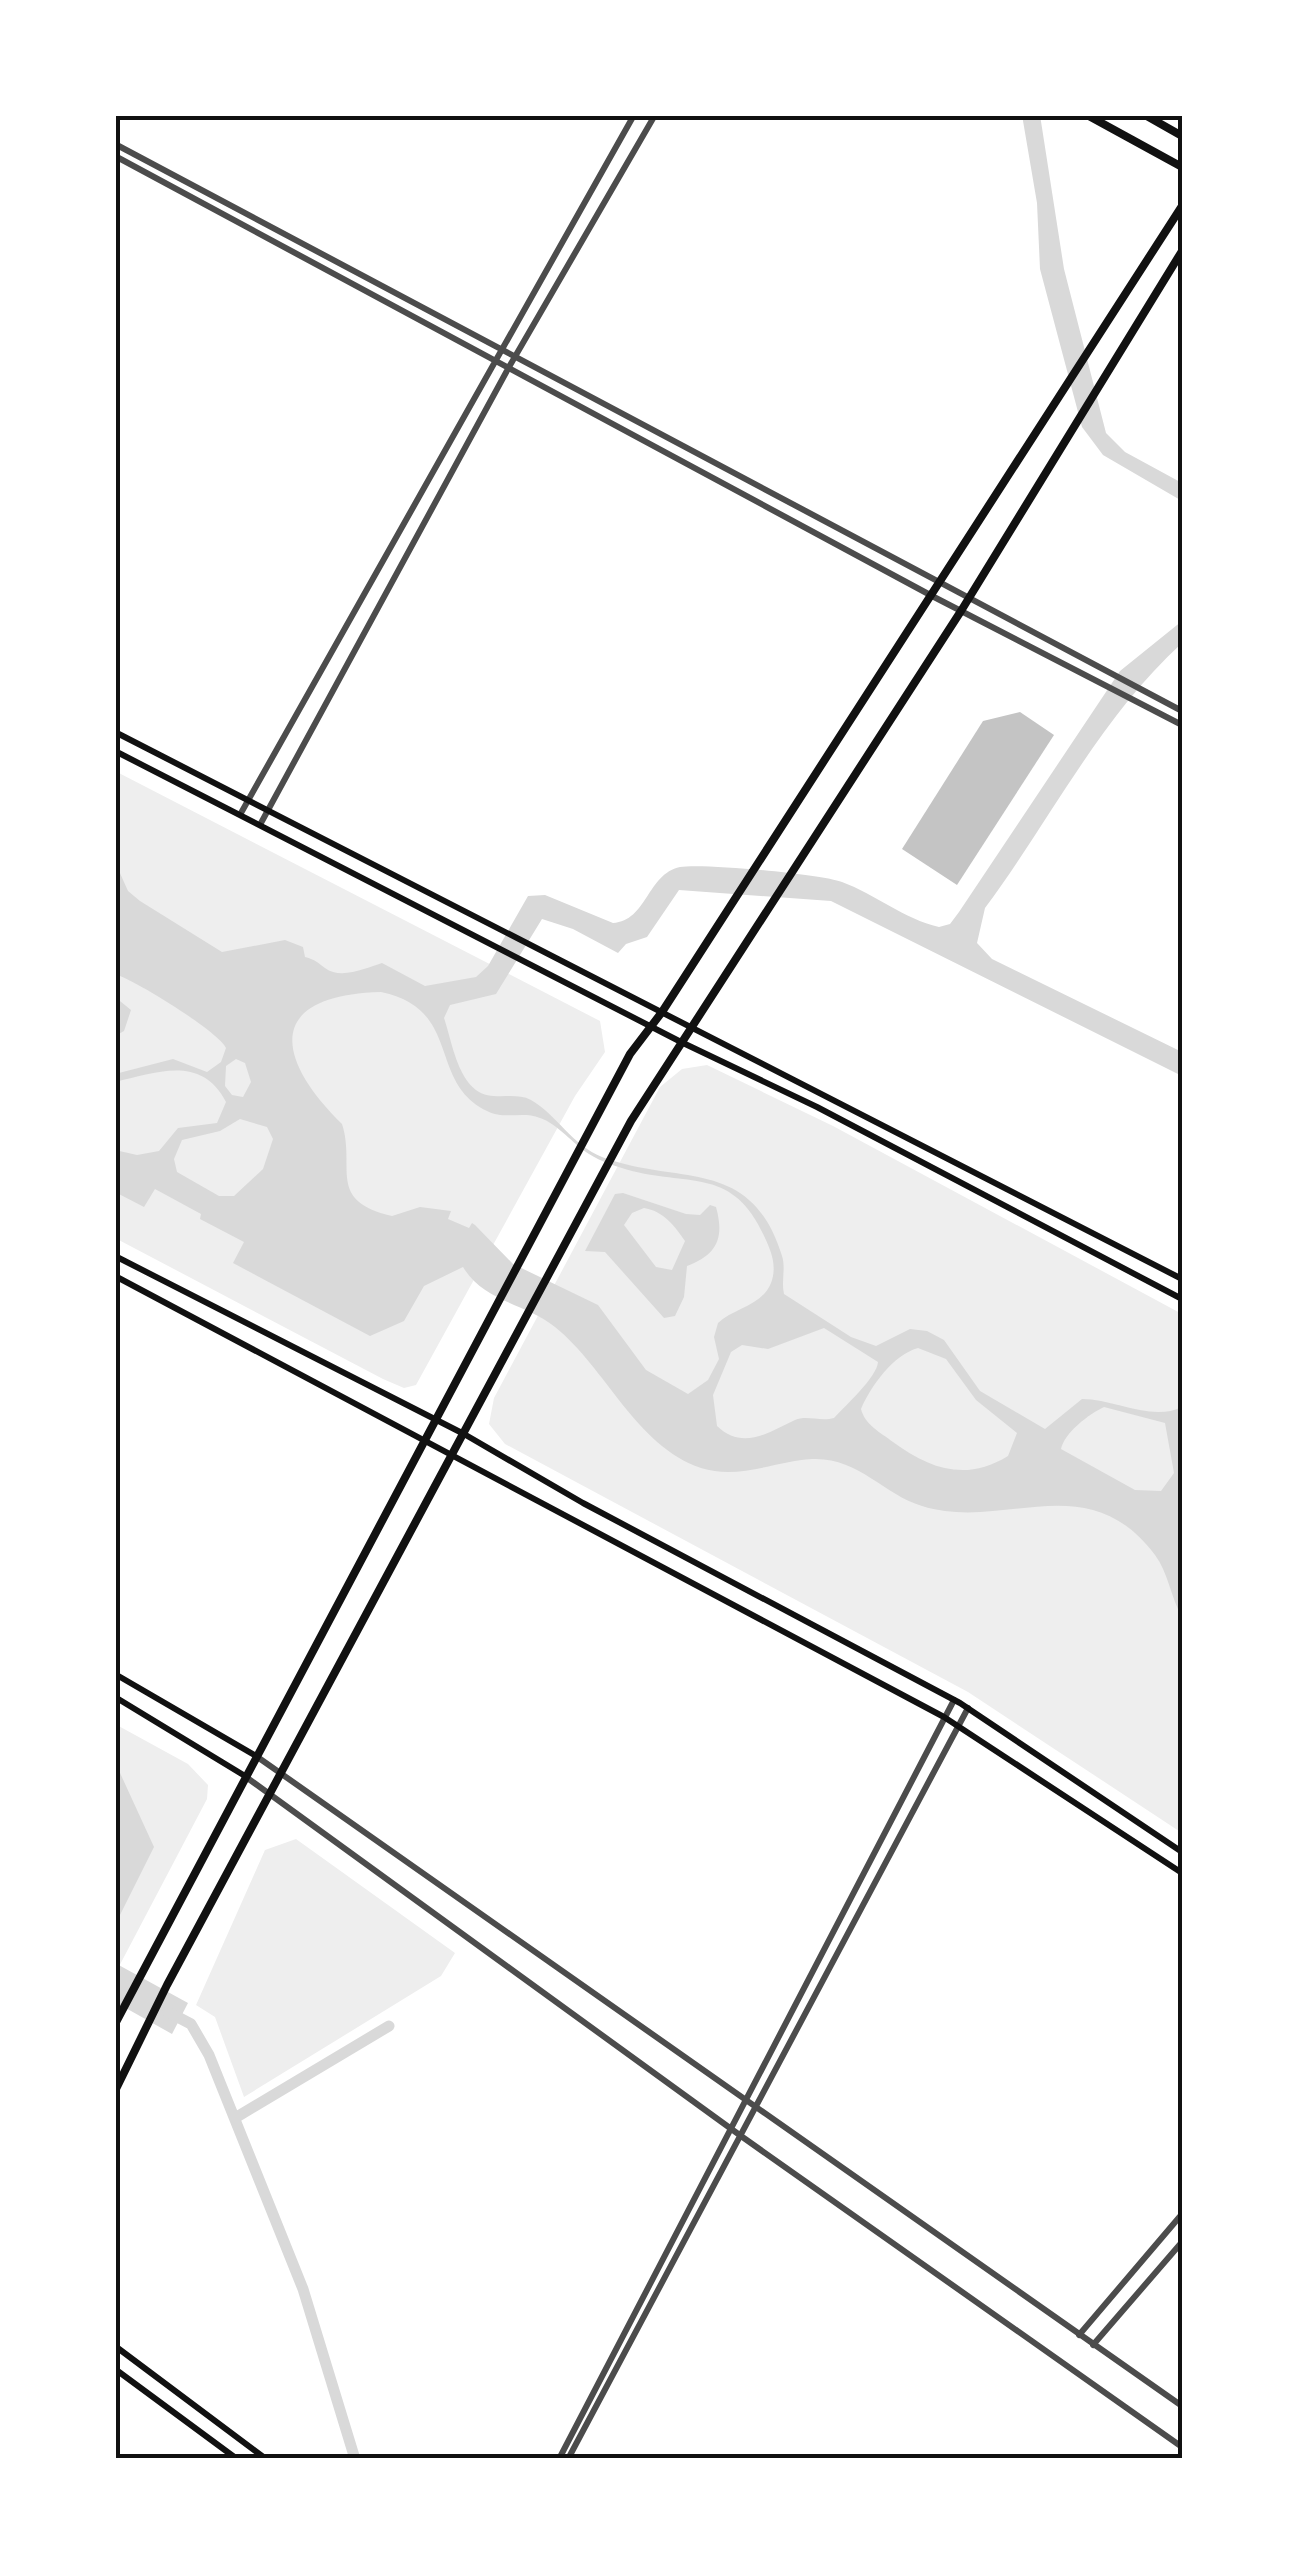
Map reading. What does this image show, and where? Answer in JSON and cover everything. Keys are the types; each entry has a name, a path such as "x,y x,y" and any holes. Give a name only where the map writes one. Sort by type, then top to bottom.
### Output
{"main road":[{"path":"1087,115 1182,167"},
{"path":"1145,115 1182,136"},
{"path":"115,2024 630,1054 662,1012 934,597 1182,206"},
{"path":"115,2091 148,2020 631,1120 961,611 1182,251"},
{"path":"115,732 270,807 1182,1277"},
{"path":"115,750 681,1042 818,1107 1182,1299"},
{"path":"115,1256 434,1418 583,1503 954,1700 1182,1852"},
{"path":"115,1276 944,1717 1182,1872"},
{"path":"115,1674 256,1756"},
{"path":"115,1697 245,1776"},
{"path":"115,2346 266,2459"},
{"path":"115,2369 237,2459"}],"street":[{"path":"241,813 634,115"},
{"path":"261,823 515,358 655,115"},
{"path":"115,144 1182,712"},
{"path":"115,156 934,597 1182,725"},
{"path":"559,2459 954,1700"},
{"path":"568,2459 898,1846 968,1708"},
{"path":"256,1756 1182,2406"},
{"path":"245,1776 741,2136 1182,2447"},
{"path":"1079,2335 1182,2214"},
{"path":"1093,2344 1182,2242"}],"shaded area":[{"path":"1022,115 1040,115 1064,269 1106,433 1125,452 1182,483 1182,501 1103,455 1082,427 1040,269 1037,203"},
{"path":"1182,621 1182,643 1101,736 985,908 977,943 992,959 1182,1052 1182,1076 831,901 679,890 647,937 626,944 618,953 573,929 542,919 496,994 450,1005 444,1018 465,1078 482,1093 531,1100 582,1145 602,1157 709,1180 731,1188 751,1202 768,1224 782,1256 784,1294 851,1337 876,1346 910,1329 927,1331 944,1340 980,1391 1045,1429 1082,1399 1158,1412 1182,1407 1182,1617 1155,1555 1129,1528 1102,1513 1073,1506 953,1512 922,1506 857,1470 828,1460 798,1460 729,1472 701,1468 678,1457 640,1425 555,1327 482,1288 463,1267 424,1286 404,1321 370,1336 233,1263 244,1242 200,1219 201,1214 155,1189 144,1207 115,1192 115,1150 137,1155 159,1151 178,1128 217,1123 226,1102 216,1087 191,1072 162,1072 115,1082 115,1074 173,1059 207,1072 221,1062 226,1048 175,1007 115,974 115,862 128,891 222,952 285,940 303,947 305,957 331,971 354,972 382,963 425,986 476,977 488,966 528,896 545,895 613,923 633,914 660,878 680,867 736,868 830,879 939,927 950,924 959,912 1120,671","holes":["381,992 407,1001 435,1029 457,1083 487,1111 540,1118 604,1162 632,1171 710,1184 740,1200 768,1244 773,1277 761,1297 718,1323 714,1337 719,1359 708,1380 688,1394 646,1370 598,1305 513,1264 475,1225 472,1223 469,1228 448,1219 451,1211 420,1207 392,1216 358,1201 348,1180 342,1124 319,1099 294,1053 293,1034 300,1017 317,1004","236,1059 245,1063 251,1082 243,1097 232,1095 225,1086 226,1066","240,1119 267,1127 273,1139 263,1169 234,1196 219,1196 177,1172 174,1159 182,1140 220,1131","824,1328 878,1362 867,1383 834,1418 800,1419 756,1437 736,1437 717,1426 713,1395 731,1352 742,1345 768,1349","918,1348 946,1359 976,1400 1017,1433 1008,1456 978,1469 949,1469 921,1459 874,1428 861,1409 877,1381 900,1357","1104,1407 1165,1423 1174,1473 1161,1491 1135,1490 1061,1449 1072,1431"]},
{"path":"115,771 600,1021 605,1052 575,1096 416,1385 404,1388 383,1379 115,1238"},
{"path":"115,997 131,1010 124,1031 115,1036"},
{"path":"707,1065 833,1126 1182,1314 1182,1833 968,1692 505,1444 489,1424 494,1398 660,1087 682,1069"},
{"path":"623,1193 686,1214 700,1215 710,1205 716,1207 716,1244 705,1257 687,1266 684,1297 675,1316 664,1318 605,1252 585,1251 615,1194","holes":["644,1208 668,1220 685,1241 672,1270 656,1267 624,1225 632,1213"]},
{"path":"115,1724 188,1764 208,1785 207,1799 115,1974"},
{"path":"115,1762 154,1847 115,1925"},
{"path":"296,1839 455,1953 441,1976 244,2097 215,2017 196,2005 265,1850"},
{"path":"115,1963 188,2003 172,2034 115,2002"}],"building":[{"path":"1020,712 1054,735 957,885 902,849 983,721"}],"waterway":[{"path":"168,2012 191,2024 209,2055 303,2289 355,2459"},
{"path":"235,2118 389,2026"}]}
